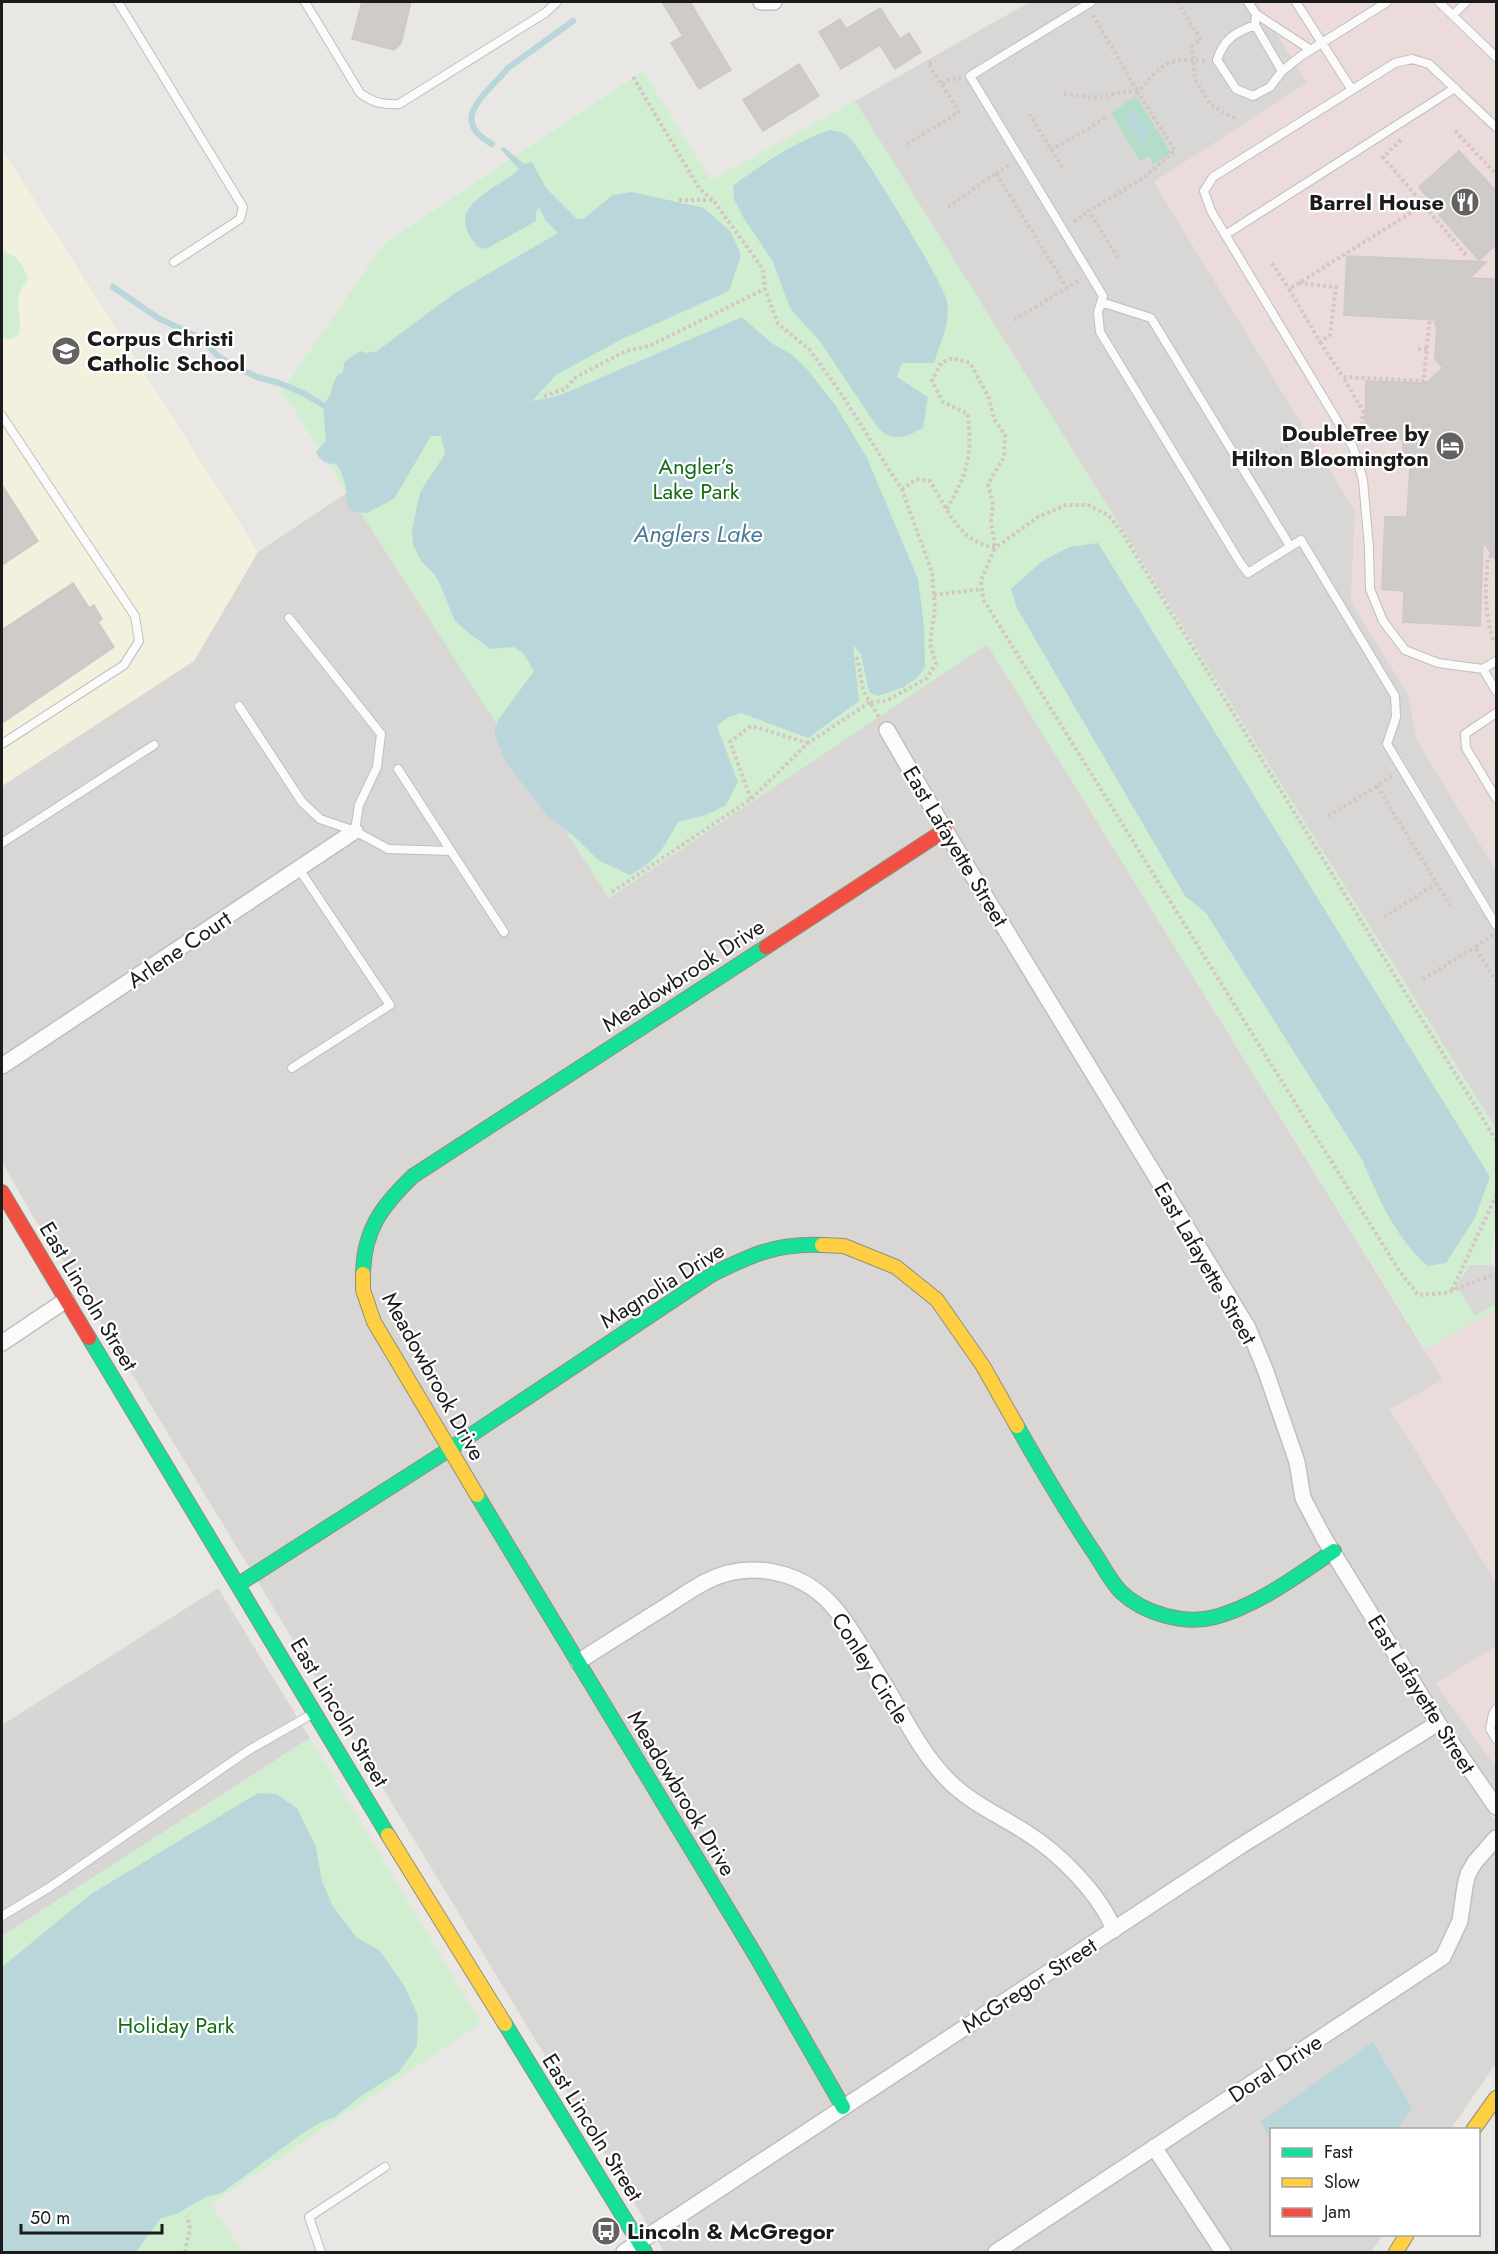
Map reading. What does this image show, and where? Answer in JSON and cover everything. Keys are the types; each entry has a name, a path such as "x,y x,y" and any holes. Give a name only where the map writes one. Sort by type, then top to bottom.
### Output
{"street":[{"path":"762,2 774,2"},
{"name":"East Lafayette Street","path":"887,730 945,830 1248,1328 1265,1369 1296,1462 1304,1498 1324,1538 1438,1723 1497,1807"},
{"name":"Meadowbrook Drive","path":"843,2108 756,1956 375,1323 363,1289 363,1259 369,1229 383,1208 413,1176 945,830"},
{"name":"Arlene Court","path":"2,1066 355,831"},
{"name":"East Lincoln Street","path":"2,1192 383,1827 642,2247"},
{"name":"Magnolia Drive","path":"239,1584 450,1449 711,1275 753,1254 797,1244 844,1246 896,1267 937,1300 983,1366 1067,1514 1099,1562 1121,1592 1141,1605 1166,1616 1188,1620 1212,1618 1240,1610 1264,1597 1334,1551"},
{"path":"2,1343 66,1300"},
{"name":"Conley Circle","path":"578,1662 706,1581 740,1570 773,1571 810,1586 830,1603 885,1686 917,1741 950,1782 980,1805 1041,1843 1089,1890 1110,1919 1114,1930"},
{"name":"McGregor Street","path":"624,2253 642,2247 843,2108 1242,1845 1438,1723"},
{"name":"Doral Drive","path":"998,2252 1443,1957 1460,1921 1468,1874 1475,1862 1497,1838"},
{"path":"1474,2128 1497,2098"},
{"path":"1154,2147 1223,2253"},
{"path":"1396,2253 1406,2236"}],"lane":[{"path":"118,2 243,207 240,219 174,262"},
{"path":"305,2 354,85 368,100 383,105 399,104 545,13 556,2"},
{"path":"1248,2 1256,14 1311,50"},
{"path":"1296,2 1352,90"},
{"path":"1255,25 1240,30 1223,44 1216,60 1236,89 1252,96 1270,87 1281,70 1387,2"},
{"path":"1439,2 1497,57"},
{"path":"1453,15 1466,2"},
{"path":"1089,3 970,76 1103,296 1098,312 1100,332 1241,564 1248,573 1301,540 1395,696 1396,717 1387,744 1497,925"},
{"path":"1256,14 1255,25 1281,70"},
{"path":"1497,127 1429,64 1412,58 1395,63 1213,177 1204,191 1211,211 1353,447 1364,480 1370,589 1383,621 1405,650 1438,663 1483,669 1497,661"},
{"path":"1225,235 1455,88"},
{"path":"1101,303 1151,318 1290,546"},
{"path":"2,416 135,616 139,641 124,665 2,744"},
{"path":"289,618 381,734 377,767 359,805 355,831"},
{"path":"1483,669 1497,691"},
{"path":"238,706 302,802 320,819 355,831 388,849 451,851"},
{"path":"1497,713 1465,734 1466,748 1497,798"},
{"path":"2,843 154,745"},
{"path":"398,770 504,932"},
{"path":"292,1068 390,1005 299,869"},
{"path":"1497,1709 1493,1714 1490,1729 1497,1739"},
{"path":"2,1916 50,1887 249,1750 315,1712"},
{"path":"321,2253 309,2217 385,2167"}],"path":[{"path":"1177,2 1201,40 1192,46 1195,80 1211,105 1238,120"},
{"path":"1074,222 1142,179 1175,151 1138,92 1089,3"},
{"path":"907,144 959,111 928,63 935,60"},
{"path":"1138,92 1156,72 1167,64 1176,61 1216,60"},
{"path":"612,892 751,799 808,744 870,702 886,701 927,678 936,663 930,644 935,608 932,572 903,490 810,350 778,324 765,290 763,269 713,200 699,188 633,77"},
{"path":"1064,94 1096,98 1126,91 1138,92"},
{"path":"1029,114 1064,170"},
{"path":"1052,150 1106,117"},
{"path":"1455,131 1497,174"},
{"path":"1401,140 1383,158 1466,255"},
{"path":"948,207 996,173 1067,288"},
{"path":"679,201 713,200"},
{"path":"1289,290 1423,205"},
{"path":"1089,211 1118,258"},
{"path":"1272,263 1363,411 1361,437 1353,447"},
{"path":"1014,320 1089,274"},
{"path":"1299,283 1336,287 1330,335 1320,342"},
{"path":"544,396 565,389 576,377 626,351 649,346 765,290"},
{"path":"1343,377 1424,381 1429,323 1448,324"},
{"path":"1418,349 1427,349"},
{"path":"947,509 963,482 971,444 968,414 943,402 932,381 941,363 953,358 970,363 988,398 994,419 1005,435 1004,457 988,484 993,505 991,521 995,548"},
{"path":"1250,455 1256,465 1304,435"},
{"path":"903,490 916,479 930,481 957,527 982,545 995,548"},
{"path":"1497,1140 1121,531 1108,515 1088,506 1066,505 1038,517 995,548 981,580 983,599 1398,1269 1418,1295 1431,1295 1452,1290 1497,1274"},
{"path":"1493,640 1486,616 1486,584 1488,558 1497,553"},
{"path":"934,595 982,589"},
{"path":"856,657 860,668 860,685 887,730"},
{"path":"751,799 730,742 751,726 808,744"},
{"path":"1328,816 1403,770"},
{"path":"1377,786 1450,905"},
{"path":"1384,917 1437,883"},
{"path":"1423,979 1497,933"},
{"path":"1475,947 1497,981"},
{"path":"1452,1290 1497,1196"},
{"path":"185,2253 190,2228 187,2216"}],"shaded area":[{"path":"1030,2 1257,2 1307,83 1154,182 1355,511 1351,602 1408,694 1417,740 1496,870 1496,1129 855,101"},
{"path":"1257,2 1496,2 1496,870 1417,740 1408,694 1351,602 1355,511 1154,182 1307,83"},
{"name":"Corpus Christi Catholic School","path":"2,149 258,552 194,661 2,786"},
{"path":"348,492 609,898 987,644 1443,1380 1390,1409 1496,1582 1496,1646 1436,1684 1496,1767 1496,1810 1490,1815 1496,1821 1496,2063 1452,2128 1270,2128 1270,2236 1382,2236 1371,2252 664,2252 2,1162 2,786 193,661 258,552"},
{"path":"1470,1265 1493,1265 1496,1272 1496,1304 1475,1316 1456,1285"},
{"path":"1496,1310 1496,1582 1390,1409 1443,1380 1425,1349"},
{"path":"218,1588 310,1738 2,1936 2,1725"},
{"path":"1496,1646 1496,1767 1436,1683"}],"green space":[{"name":"Angler’s Lake Park","path":"643,71 711,180 855,101 1496,1129 1496,1228 1491,1259 1496,1274 1496,1310 1425,1349 987,644 609,898 282,391 384,244"},
{"path":"1136,96 1171,153 1153,164 1149,156 1140,161 1111,113"},
{"path":"5,252 14,256 20,263 28,280 18,298 20,326 17,337 7,340 2,337 2,254"},
{"name":"Holiday Park","path":"310,1738 481,2023 211,2204 243,2252 2,2252 2,1936"}],"water":[{"path":"1135,109 1149,132 1148,139 1144,142 1136,138 1124,118 1124,114"},
{"path":"830,130 846,135 856,145 918,245 947,301 948,316 934,363 902,363 897,377 928,397 923,428 905,436 889,436 878,428 819,340 791,310 772,260 743,217 734,199 733,186 744,178 792,147"},
{"name":"Anglers Lake","path":"504,147 524,164 532,162 546,188 576,218 583,219 613,195 632,192 704,208 731,232 741,255 729,291 622,339 556,375 532,401 558,396 742,317 807,369 836,406 867,458 918,579 924,626 925,667 917,678 904,687 878,696 869,692 861,654 853,645 859,701 808,738 741,713 727,718 717,726 738,782 726,805 706,815 678,822 659,853 630,875 598,860 577,839 547,815 507,764 499,747 494,733 498,720 534,671 523,653 514,647 491,649 455,621 440,584 421,561 413,545 412,530 420,492 445,454 441,436 431,436 394,499 367,513 354,512 347,506 342,474 336,464 321,460 316,452 326,441 323,405 331,394 338,374 343,373 344,362 360,351 367,353 377,351 455,293 558,233 545,220 539,207 536,212 536,221 486,249 477,246 470,236 465,220 468,210 474,202 519,169 500,149"},
{"path":"1098,543 1490,1177 1475,1218 1446,1263 1428,1266 1417,1256 1398,1231 1382,1204 1363,1161 1206,913 1185,896 1017,608 1011,589 1041,562 1069,547"},
{"name":"Holiday Park","path":"258,1793 276,1794 297,1808 316,1847 322,1881 332,1905 356,1937 380,1951 405,1987 418,2016 417,2046 399,2072 361,2096 335,2117 319,2123 300,2135 222,2193 206,2197 176,2214 161,2218 136,2252 2,2252 2,1967 91,1894"},
{"path":"1373,2042 1412,2108 1398,2128 1270,2128 1270,2137 1260,2122"}],"building":[{"path":"362,2 411,2 401,43 394,50 352,39"},
{"path":"662,2 690,2 731,70 699,89 671,43 683,36"},
{"path":"880,8 900,39 909,33 921,52 895,69 880,45 841,69 819,32 840,19 846,29"},
{"path":"799,64 819,96 763,131 743,100"},
{"name":"Barrel House","path":"1459,151 1497,192 1497,244 1479,260 1439,215 1441,212 1419,187"},
{"name":"DoubleTree by Hilton Bloomington","path":"1347,256 1486,262 1470,278 1497,279 1497,562 1483,541 1480,626 1403,622 1404,591 1382,589 1385,517 1407,517 1411,453 1403,452 1403,439 1370,437 1371,425 1365,424 1366,381 1426,383 1443,368 1435,359 1437,320 1344,315"},
{"path":"2,485 38,541 2,565"},
{"path":"73,583 89,608 94,605 102,619 98,622 114,647 2,723 2,630"}],"waterway":[{"path":"492,144 479,135 472,125 472,115 482,96 508,68 573,21"},
{"path":"113,287 158,318 200,338 218,356 234,366 257,377 303,393 323,405"}],"traffic: fast":[{"path":"363,1274 367,1244 377,1219 392,1198 413,1176 766,947"},
{"path":"239,1584 450,1449 711,1275 777,1248 822,1245"},
{"path":"89,1338 388,1835"},
{"path":"1017,1426 1114,1584 1130,1600 1153,1612 1191,1620 1231,1612 1277,1589 1334,1551"},
{"path":"477,1495 756,1956 843,2107"},
{"path":"505,2024 645,2252"}],"traffic: slow":[{"path":"822,1245 844,1246 896,1267 937,1300 983,1366 1017,1426"},
{"path":"363,1274 363,1290 374,1322 477,1495"},
{"path":"388,1835 505,2024"},
{"path":"1474,2128 1496,2098"},
{"path":"1396,2252 1406,2236"}],"traffic: jam":[{"path":"766,947 945,830"},
{"path":"2,1192 89,1338"}],"place":[{"name":"Barrel House","path":"1465,202"},
{"name":"Corpus Christi Catholic School","path":"66,351"},
{"name":"DoubleTree by Hilton Bloomington","path":"1450,446"},
{"name":"Lincoln & McGregor","path":"606,2231"}]}
